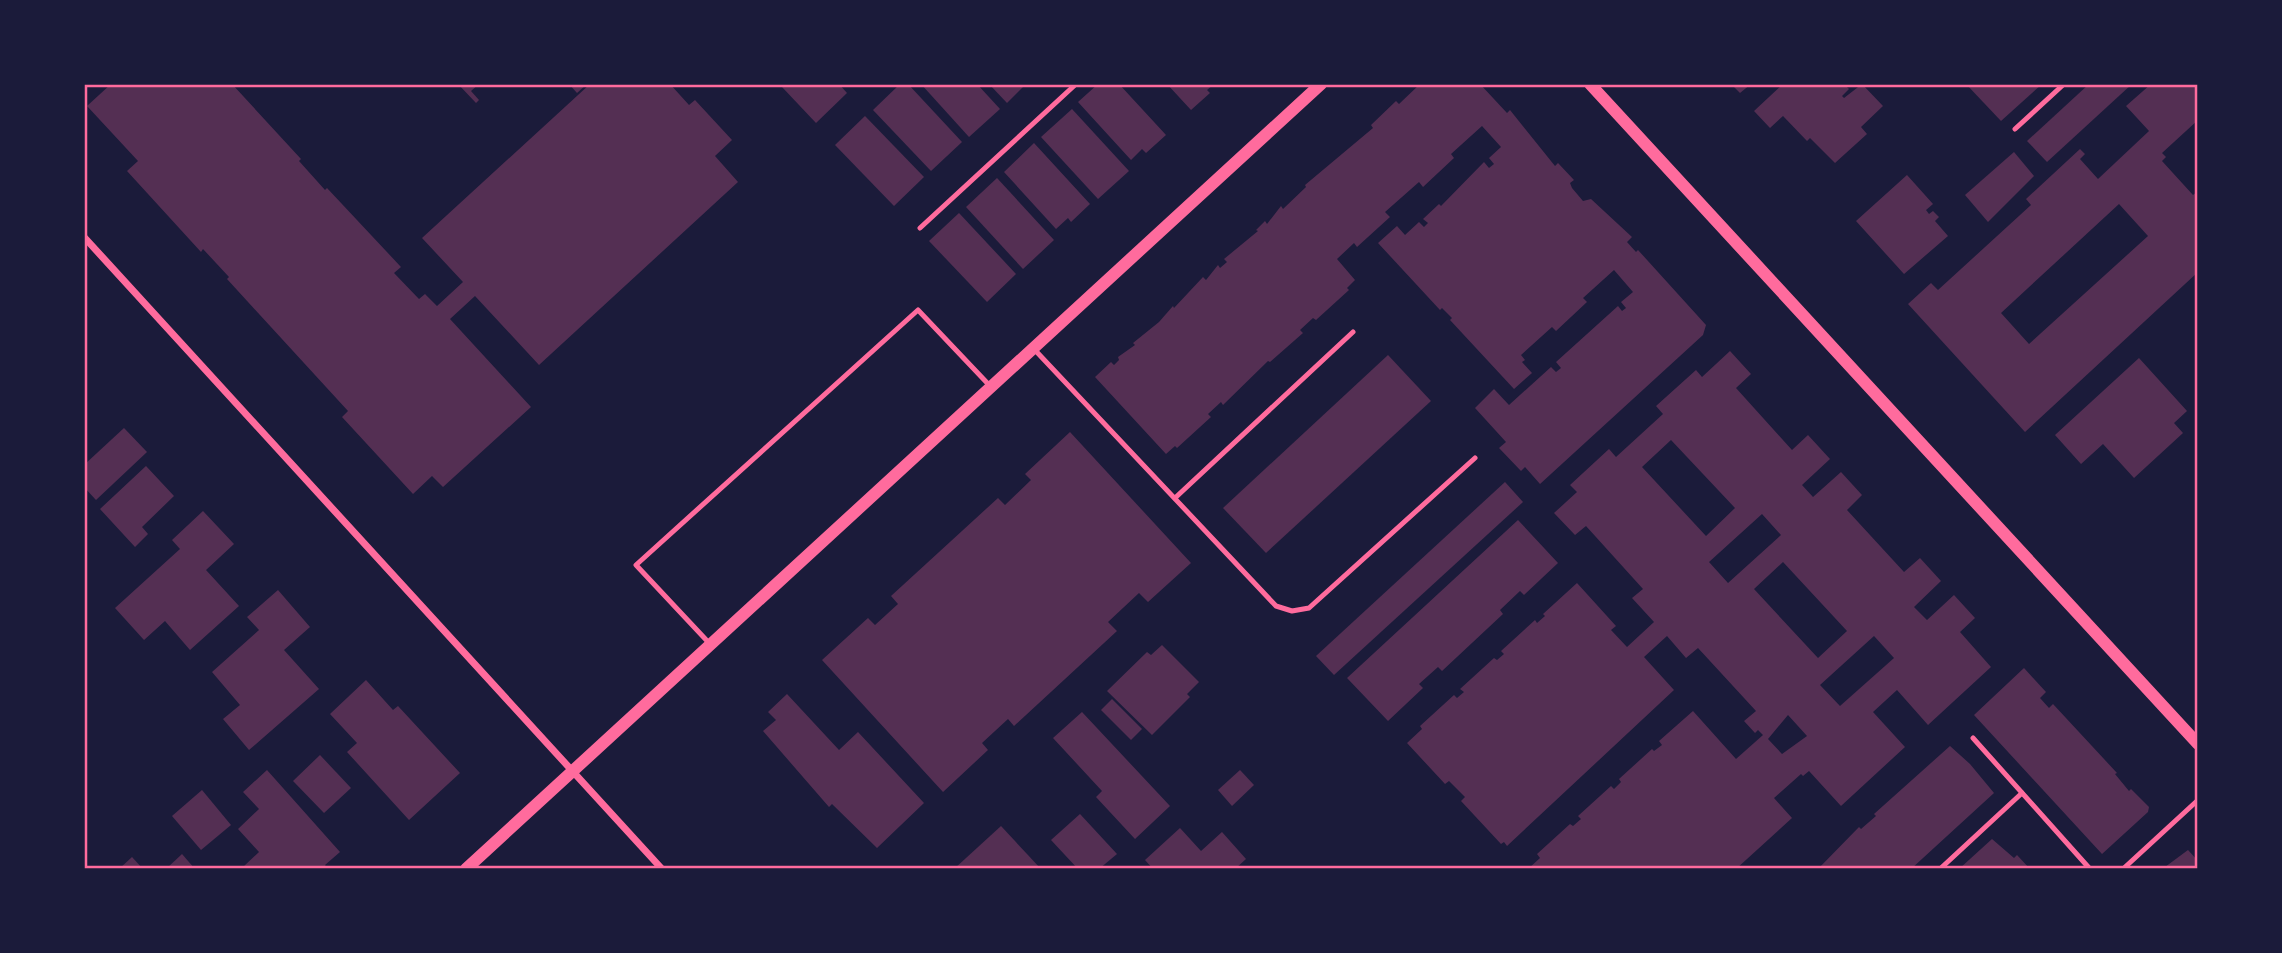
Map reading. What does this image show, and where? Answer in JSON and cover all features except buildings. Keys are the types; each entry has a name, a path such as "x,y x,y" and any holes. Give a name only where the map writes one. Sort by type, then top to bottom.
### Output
{"street":[{"path":"466,869 1321,84"},
{"path":"1590,84 2198,744"},
{"path":"84,237 662,869"}],"lane":[{"path":"920,228 1076,84"},
{"path":"2015,129 2064,84"},
{"path":"710,644 636,565 918,310 991,387"},
{"path":"1175,498 1353,332"},
{"path":"1033,348 1276,606 1292,611 1309,608 1475,458"},
{"path":"1973,738 2090,869"},
{"path":"1940,869 2022,793"},
{"path":"2123,869 2198,800"}]}
